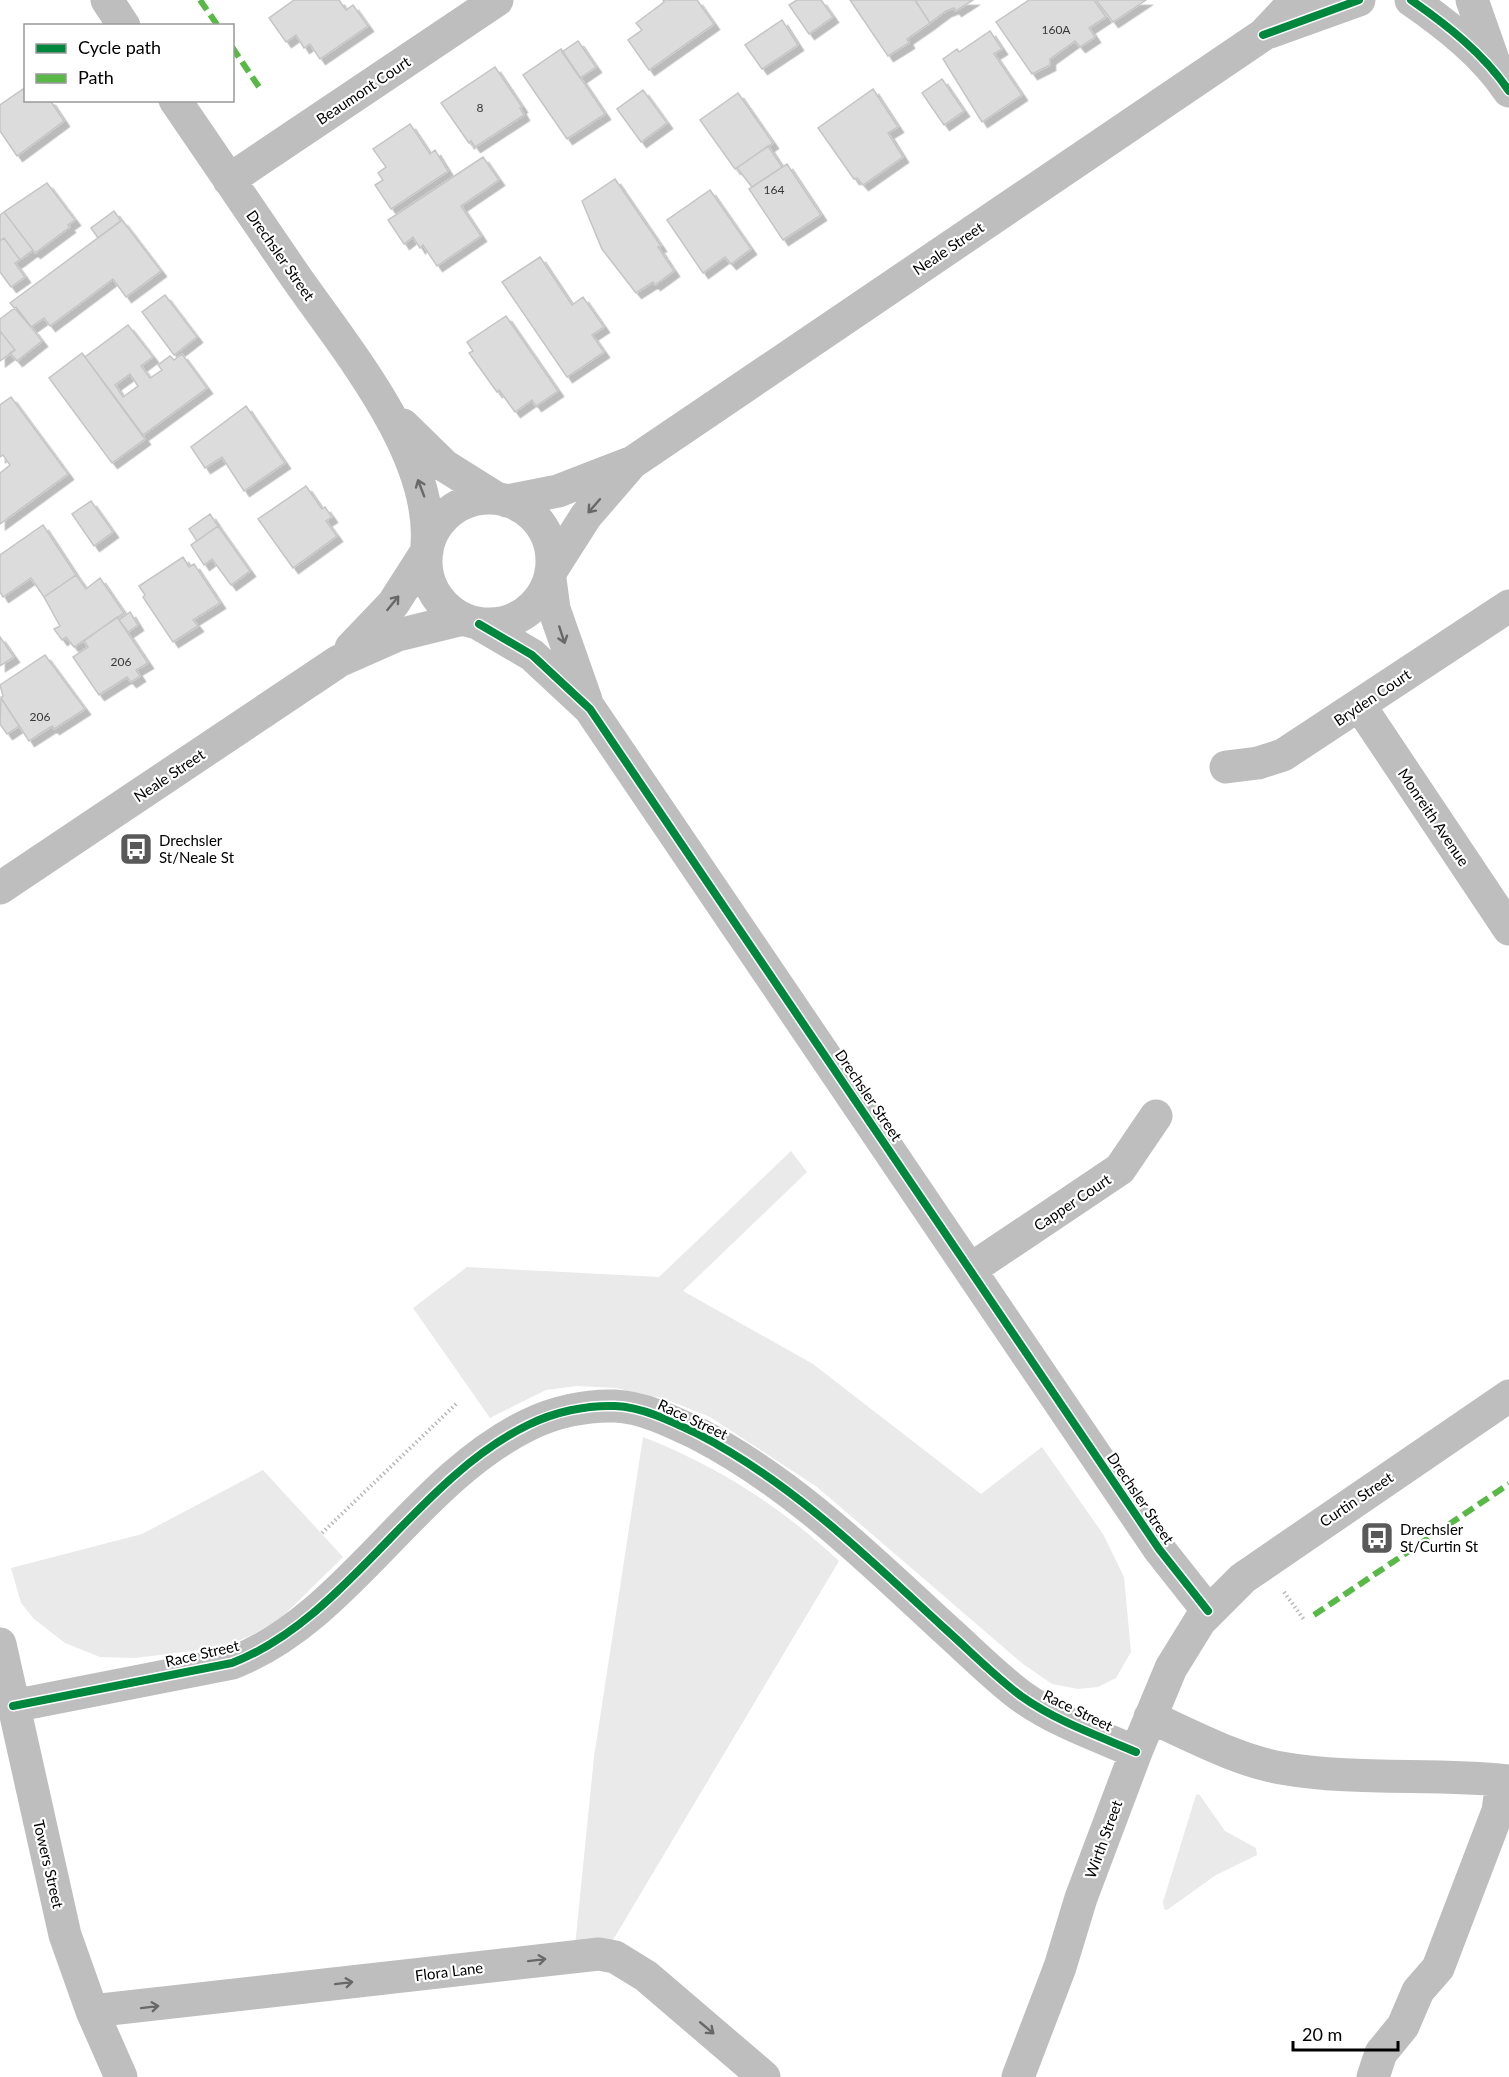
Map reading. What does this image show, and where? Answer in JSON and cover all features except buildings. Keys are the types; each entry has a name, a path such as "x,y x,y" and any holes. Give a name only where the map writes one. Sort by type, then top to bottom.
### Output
{"street":[{"path":"107,0 123,24"},
{"name":"Beaumont Court","path":"229,180 497,0"},
{"name":"Neale Street","path":"501,499 558,491 633,462 1263,34 1296,0"},
{"name":"Neale Street","path":"1263,34 1359,0"},
{"path":"1411,0 1466,44 1504,83"},
{"path":"1473,0 1504,83"},
{"name":"Drechsler Street","path":"176,102 387,409 445,466 501,499"},
{"name":"Drechsler Street","path":"387,409 425,498 429,520 427,548"},
{"name":"Neale Street","path":"550,575 586,516 633,462"},
{"path":"478,498 501,499 529,513 542,526 550,542 550,575 542,596 530,609 515,619 498,624 471,621 448,609 436,596 428,580 427,548 434,529 445,515 460,504 478,498"},
{"name":"Neale Street","path":"339,661 393,604 427,548"},
{"name":"Drechsler Street","path":"550,575 554,609 590,709"},
{"name":"Bryden Court","path":"1226,767 1258,764 1282,755 1360,706 1509,606"},
{"name":"Drechsler Street","path":"471,621 532,655 590,709 1159,1549 1208,1611"},
{"name":"Neale Street","path":"0,888 339,661 398,635 471,621"},
{"name":"Monreith Avenue","path":"1360,706 1509,929"},
{"name":"Capper Court","path":"971,1269 1113,1174 1131,1156 1156,1116"},
{"name":"Curtin Street","path":"1208,1611 1243,1578 1303,1535 1509,1396"},
{"name":"Race Street","path":"13,1706 232,1663 258,1653 286,1635 314,1611 456,1474 492,1448 528,1425 555,1414 583,1408 616,1406 677,1424 756,1469 846,1538 1020,1694 1065,1723 1136,1752"},
{"name":"Wirth Street","path":"1018,2077 1060,1968 1081,1898 1150,1717 1171,1668 1189,1635 1208,1611"},
{"name":"Towers Street","path":"0,1644 65,1935 92,2012 121,2077"},
{"path":"1150,1717 1241,1756 1280,1768 1506,1781 1498,1811 1438,1968 1418,1991 1403,2026 1381,2053 1373,2077"},
{"name":"Flora Lane","path":"92,2012 599,1954 615,1957 646,1976 764,2077"}],"path":[{"path":"321,1533 456,1404"},
{"path":"1284,1592 1305,1621"}],"shaded area":[{"path":"791,1151 807,1172 683,1291 813,1364 981,1494 1042,1447 1103,1534 1124,1577 1131,1652 1116,1678 1098,1687 1078,1689 1052,1684 1023,1664 817,1487 710,1417 665,1399 616,1388 577,1386 546,1390 490,1418 413,1308 467,1267 659,1277"},
{"path":"643,1437 697,1461 747,1490 794,1523 839,1561 610,1945 575,1946 594,1757"},
{"path":"263,1470 343,1557 280,1619 254,1634 224,1647 135,1658 100,1657 65,1643 34,1619 21,1603 11,1568 142,1534"},
{"path":"1199,1794 1225,1831 1256,1848 1257,1855 1216,1875 1167,1910 1164,1909 1163,1902 1196,1795"}],"marked path":[{"path":"200,0 217,24"},
{"path":"234,50 261,90"},
{"path":"1314,1615 1509,1484"}],"cycle path":[{"path":"1263,35 1359,0"},
{"path":"1411,0 1464,41 1499,77 1509,91"},
{"path":"479,624 532,655 590,709 1159,1549 1208,1611"},
{"path":"13,1706 232,1663 273,1642 311,1615 450,1479 488,1449 548,1416 582,1408 615,1406 647,1412 698,1434 765,1474 856,1547 1021,1696 1062,1720 1136,1752"}],"place":[{"name":"Drechsler St/Neale St","path":"136,849"},
{"name":"Drechsler St/Curtin St","path":"1377,1538"}]}
